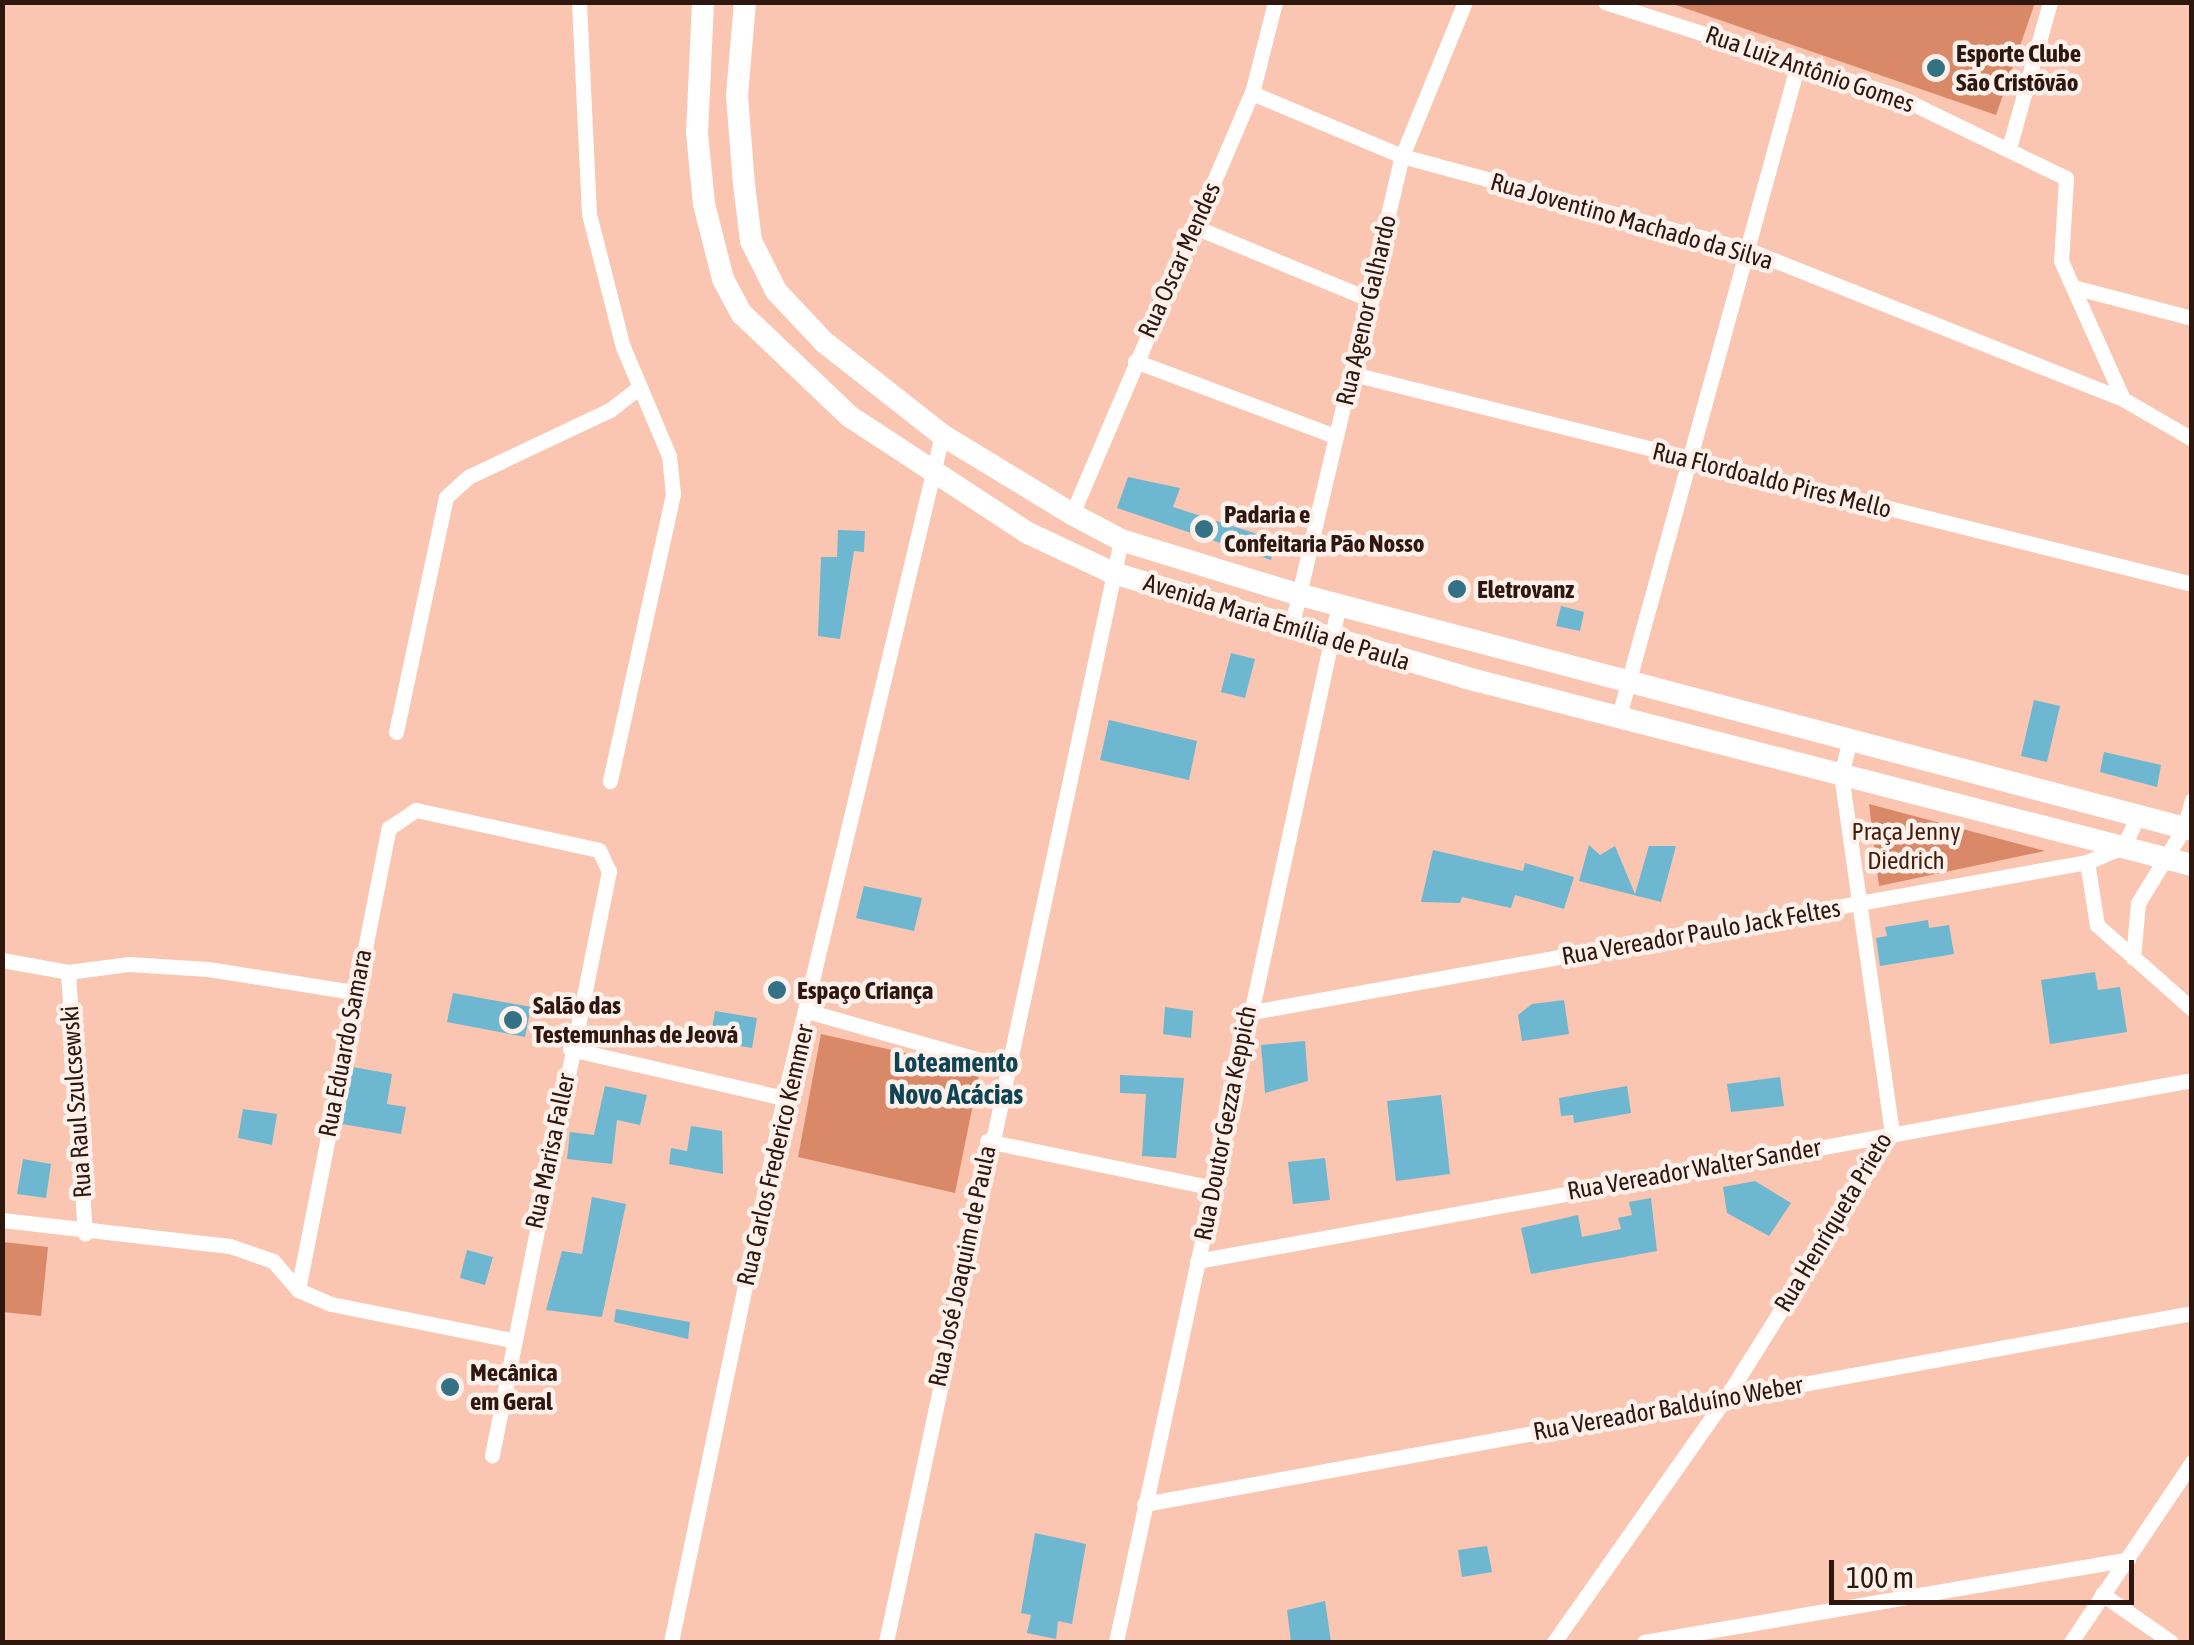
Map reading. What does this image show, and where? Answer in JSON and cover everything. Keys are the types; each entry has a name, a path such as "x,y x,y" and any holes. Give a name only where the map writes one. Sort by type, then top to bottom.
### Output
{"main road":[{"name":"Avenida Maria Emília de Paula","path":"703,2 698,133 723,279 768,344 932,477 1113,574 1619,716 2192,865"},
{"name":"Avenida Maria Emília de Paula","path":"744,2 737,96 751,241 776,291 824,342 942,435 1072,514 1121,540 1297,594 1850,738 2136,820 2188,829"}],"street":[{"path":"579,2 590,214 638,388 658,421 672,494 610,781"},
{"name":"Rua Oscar Mendes","path":"1072,514 1252,93 1276,2"},
{"name":"Rua Agenor Galhardo","path":"1292,624 1402,156 1465,2"},
{"name":"Rua Luiz Antônio Gomes","path":"1605,2 1630,6 1799,60 2010,148 2066,178 2060,262 2073,287"},
{"path":"2010,148 2050,2"},
{"path":"1619,716 1751,251 1799,60"},
{"name":"Rua Joventino Machado da Silva","path":"1252,93 1402,156 1751,251 2123,399 2192,439"},
{"path":"1196,227 1371,300"},
{"path":"2073,287 2192,318"},
{"path":"2073,287 2123,399"},
{"path":"1135,360 1336,436"},
{"name":"Rua Flordoaldo Pires Mello","path":"1352,374 2192,584"},
{"path":"396,732 446,497 468,476 610,410 638,388"},
{"name":"Rua Carlos Frederico Kemmer","path":"671,1642 784,1098 942,435"},
{"name":"Rua José Joaquim de Paula","path":"886,1642 987,1141 1121,540"},
{"name":"Rua Doutor Gezza Keppich","path":"1116,1642 1247,1014 1338,604"},
{"name":"Rua Henriqueta Prieto","path":"1554,1642 1727,1396 1892,1132 1856,904 1841,774 1850,738"},
{"path":"2133,958 2138,902 2164,858 2188,829 2192,800"},
{"name":"Rua Eduardo Samara","path":"298,1290 353,992 389,828 416,810 600,850"},
{"path":"2123,846 2136,820"},
{"name":"Rua Vereador Paulo Jack Feltes","path":"1247,1014 2087,862 2123,846"},
{"name":"Rua Marisa Faller","path":"492,1455 511,1340 609,871 600,850"},
{"path":"2087,862 2096,925 2192,1010"},
{"path":"2,960 68,972 129,964 208,969 353,992"},
{"name":"Rua Raul Szulcsewski","path":"68,972 85,1233"},
{"path":"807,1011 1005,1068"},
{"path":"570,1049 784,1098"},
{"name":"Rua Vereador Walter Sander","path":"1198,1261 2192,1080"},
{"path":"987,1141 1210,1187"},
{"path":"2,1220 85,1233 230,1246 273,1261 298,1290 331,1304 511,1340"},
{"name":"Rua Vereador Balduíno Weber","path":"1144,1504 2192,1313"},
{"path":"2072,1642 2192,1462"},
{"path":"1644,1642 2128,1560"},
{"path":"2102,1594 2171,1642"}],"green space":[{"name":"Esporte Clube São Cristõvão","path":"1670,3 2035,3 1996,115"},
{"name":"Praça Jenny Diedrich","path":"1869,804 2045,851 1879,886"},
{"path":"821,1034 980,1070 955,1193 798,1157"},
{"path":"3,1242 48,1247 41,1316 3,1312"}],"building":[{"path":"1128,477 1180,488 1173,507 1276,540 1271,560 1117,508"},
{"path":"838,530 865,531 864,552 854,551 840,639 818,636 821,557 837,557"},
{"path":"1561,606 1584,612 1580,631 1556,626"},
{"path":"1231,653 1255,659 1245,698 1221,692"},
{"path":"2034,700 2060,706 2047,762 2021,756"},
{"path":"1109,720 1197,741 1189,780 1100,760"},
{"path":"2104,752 2161,765 2157,787 2100,772"},
{"path":"1589,845 1600,855 1615,846 1635,894 1649,846 1676,846 1661,902 1579,881"},
{"path":"1433,850 1523,871 1525,863 1574,877 1564,909 1515,895 1511,908 1462,897 1460,903 1421,902"},
{"path":"864,886 922,898 914,931 856,918"},
{"path":"1928,920 1929,928 1949,925 1954,954 1880,966 1876,938 1887,936 1885,927"},
{"path":"2095,972 2098,990 2120,987 2127,1032 2050,1044 2041,980"},
{"path":"453,993 531,1007 525,1037 447,1022"},
{"path":"1564,1000 1569,1034 1522,1041 1518,1015 1532,1004"},
{"path":"1165,1007 1193,1011 1191,1038 1163,1034"},
{"path":"715,1011 757,1018 752,1048 710,1041"},
{"path":"1305,1041 1308,1081 1265,1093 1261,1045"},
{"path":"353,1067 392,1074 387,1104 406,1107 401,1134 342,1124"},
{"path":"1120,1075 1184,1078 1176,1158 1142,1156 1146,1094 1120,1093"},
{"path":"1780,1077 1784,1106 1731,1112 1727,1084"},
{"path":"605,1086 647,1095 640,1125 617,1120 612,1164 567,1159 570,1132 594,1135"},
{"path":"1627,1086 1631,1113 1574,1123 1573,1115 1561,1116 1559,1098"},
{"path":"1441,1095 1450,1174 1396,1181 1387,1101"},
{"path":"243,1109 277,1114 272,1145 238,1138"},
{"path":"691,1126 722,1131 723,1174 669,1164 671,1148 687,1151"},
{"path":"1325,1158 1330,1200 1293,1204 1288,1162"},
{"path":"23,1159 51,1164 46,1198 17,1194"},
{"path":"1755,1181 1791,1203 1769,1236 1727,1213 1723,1187"},
{"path":"592,1197 626,1204 602,1317 546,1310 562,1251 582,1254"},
{"path":"1651,1198 1657,1251 1531,1274 1521,1228 1578,1215 1582,1237 1621,1229 1618,1218 1632,1215 1629,1202"},
{"path":"467,1250 493,1257 485,1285 460,1278"},
{"path":"616,1309 690,1322 688,1339 614,1322"},
{"path":"1035,1533 1086,1544 1072,1624 1058,1621 1056,1639 1027,1633 1031,1615 1021,1613"},
{"path":"1487,1546 1492,1572 1462,1577 1458,1550"},
{"path":"1325,1601 1331,1642 1291,1642 1287,1610"}],"place":[{"name":"Esporte Clube São Cristõvão","path":"1936,68"},
{"name":"Padaria e Confeitaria Pão Nosso","path":"1204,529"},
{"name":"Eletrovanz","path":"1457,589"},
{"name":"Espaço Criança","path":"777,990"},
{"name":"Salão das Testemunhas de Jeová","path":"513,1020"},
{"name":"Mecânica em Geral","path":"450,1387"}],"district":[{"name":"Loteamento Novo Acácias","path":"956,1078"}]}
